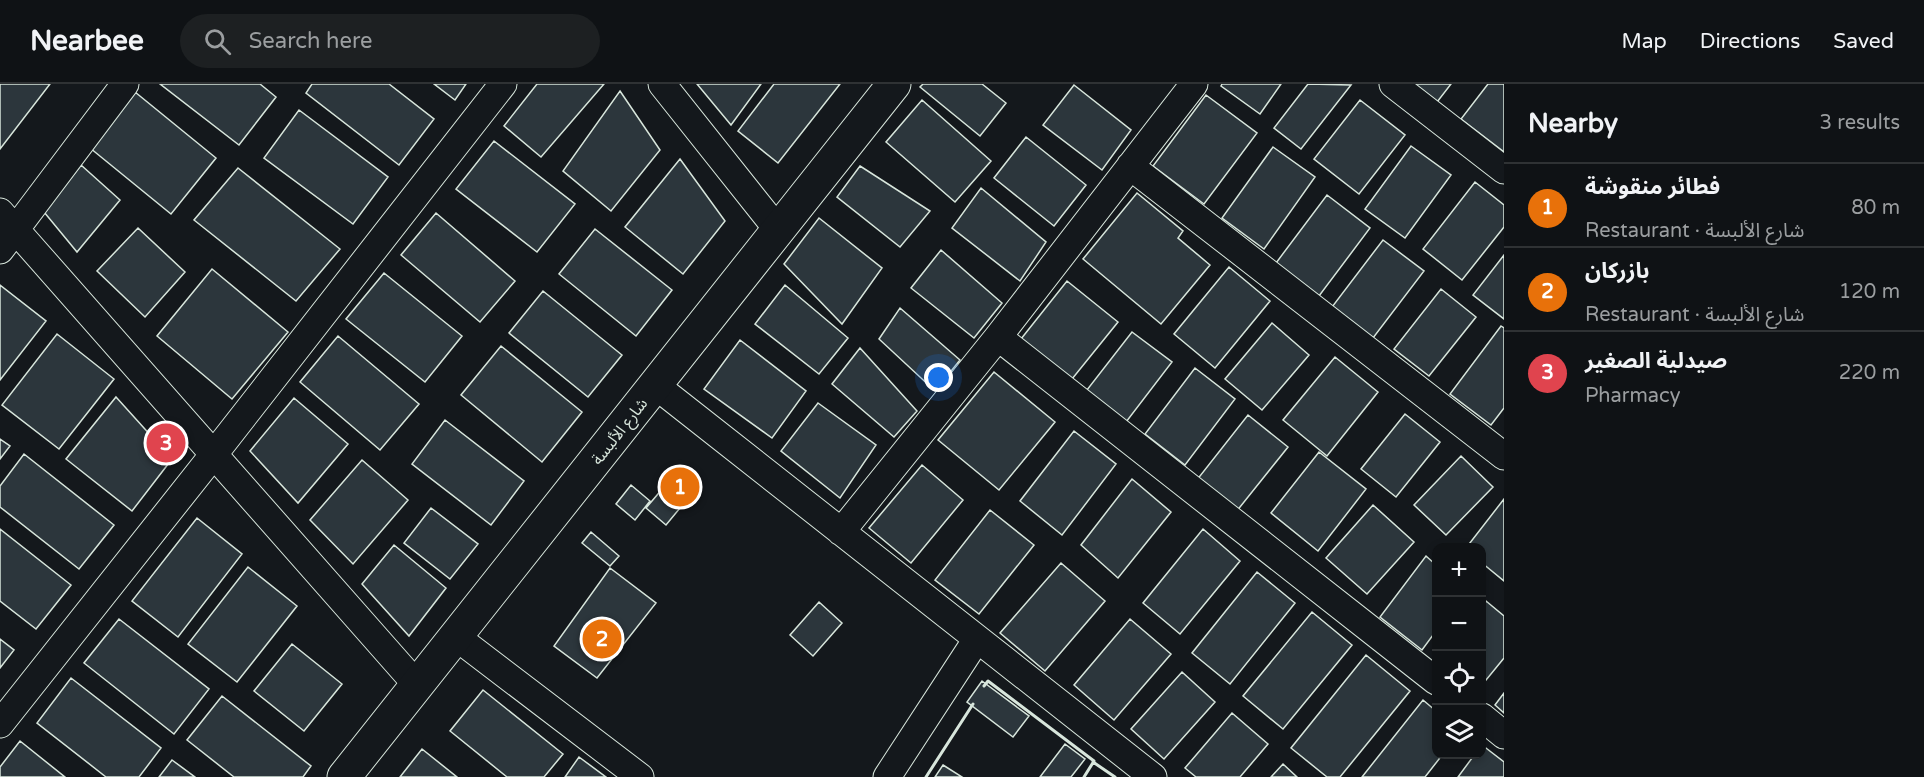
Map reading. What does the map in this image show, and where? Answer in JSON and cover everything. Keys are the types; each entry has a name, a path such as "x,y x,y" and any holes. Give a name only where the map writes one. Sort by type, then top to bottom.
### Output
{"main road":[{"name":"شارع الألبسة","path":"344,777 894,84"}],"street":[{"path":"125,84 5,230 214,454 417,685"},
{"path":"0,724 503,84"},
{"path":"662,84 778,230"},
{"path":"841,532 998,338 1194,84"},
{"path":"1393,84 1504,170"},
{"path":"1130,166 1504,456"},
{"path":"998,338 1432,677"},
{"path":"655,385 1153,777"},
{"path":"455,636 640,777"},
{"path":"887,777 977,639"},
{"path":"1486,720 1504,735"}],"building":[{"path":"0,84 50,84 0,149"},
{"path":"160,84 260,84 276,97 239,145"},
{"path":"312,84 389,84 434,119 399,165 306,93"},
{"path":"434,84 466,84 455,100"},
{"path":"537,84 604,84 541,157 504,126"},
{"path":"697,84 761,84 731,125"},
{"path":"774,84 840,84 778,163 738,131"},
{"path":"923,84 982,84 1006,103 980,136 920,87"},
{"path":"1222,84 1281,84 1260,114 1221,86"},
{"path":"1308,84 1351,85 1301,149 1274,128"},
{"path":"1406,84 1451,84 1434,106"},
{"path":"1488,84 1504,84 1504,152 1461,119"},
{"path":"1074,85 1131,130 1102,170 1043,125"},
{"path":"620,91 660,150 611,211 563,171"},
{"path":"135,92 216,158 171,214 90,148"},
{"path":"1206,95 1257,133 1204,204 1153,166"},
{"path":"922,100 991,161 955,202 886,142"},
{"path":"1360,100 1405,135 1359,194 1314,159"},
{"path":"299,110 388,177 353,224 264,158"},
{"path":"1026,137 1086,185 1054,226 994,178"},
{"path":"494,141 575,204 537,252 456,189"},
{"path":"1411,146 1451,175 1405,238 1365,209"},
{"path":"1273,147 1315,177 1264,249 1222,218"},
{"path":"680,159 725,221 683,274 625,227"},
{"path":"81,165 120,200 77,252 44,212"},
{"path":"860,166 930,211 900,247 837,197"},
{"path":"238,168 340,249 296,301 194,220"},
{"path":"1475,182 1504,205 1504,227 1462,280 1423,249"},
{"path":"981,188 1046,242 1020,281 952,228"},
{"path":"1137,193 1183,231 1178,238 1210,265 1161,324 1083,259"},
{"path":"1327,195 1370,228 1319,296 1276,263"},
{"path":"436,213 515,281 480,322 401,255"},
{"path":"819,218 882,268 842,324 784,264"},
{"path":"138,228 185,272 145,317 97,271"},
{"path":"595,229 672,290 636,336 559,274"},
{"path":"1383,240 1424,271 1373,338 1332,307"},
{"path":"941,250 1002,303 974,338 911,288"},
{"path":"1504,255 1504,319 1473,295"},
{"path":"1229,267 1270,301 1215,368 1174,334"},
{"path":"212,269 288,332 232,399 157,336"},
{"path":"384,273 462,336 425,382 346,319"},
{"path":"1067,281 1118,322 1068,384 1017,344"},
{"path":"0,285 46,321 0,380"},
{"path":"785,285 848,338 819,374 755,324"},
{"path":"1441,289 1476,317 1429,376 1394,349"},
{"path":"543,291 622,355 588,397 509,333"},
{"path":"900,308 960,360 935,391 879,339"},
{"path":"1272,323 1309,355 1262,410 1225,379"},
{"path":"1501,326 1504,328 1504,408 1491,425 1450,394"},
{"path":"1132,332 1172,362 1123,426 1083,395"},
{"path":"57,334 114,379 59,449 2,405"},
{"path":"338,336 419,404 380,450 300,382"},
{"path":"740,340 806,391 772,438 704,389"},
{"path":"501,346 582,412 542,462 461,395"},
{"path":"860,348 917,411 894,437 832,384"},
{"path":"1335,357 1378,392 1327,456 1283,420"},
{"path":"1195,368 1235,399 1185,465 1145,434"},
{"path":"994,372 1055,422 999,490 938,440"},
{"path":"116,397 172,459 132,511 66,459"},
{"path":"294,398 348,444 298,503 250,451"},
{"path":"818,403 876,445 840,498 781,451"},
{"path":"1405,414 1440,442 1396,497 1361,469"},
{"path":"1248,415 1288,447 1236,512 1196,481"},
{"path":"445,420 524,481 491,525 412,464"},
{"path":"1074,431 1116,464 1062,535 1020,501"},
{"path":"0,439 10,446 0,459"},
{"path":"1319,452 1366,489 1318,551 1271,513"},
{"path":"24,454 114,525 79,569 0,507 0,486"},
{"path":"1461,456 1493,487 1446,535 1414,505"},
{"path":"362,460 408,500 353,564 310,520"},
{"path":"922,465 963,500 911,563 869,528"},
{"path":"675,474 694,491 666,525 646,508"},
{"path":"1132,479 1171,512 1118,578 1081,545"},
{"path":"631,485 650,501 635,520 616,504"},
{"path":"1504,499 1504,581 1486,566 1486,543 1470,543"},
{"path":"1373,505 1414,542 1367,594 1326,558"},
{"path":"431,508 478,544 450,579 404,543"},
{"path":"990,510 1034,545 979,614 935,580"},
{"path":"197,518 242,554 178,637 132,601"},
{"path":"0,529 71,585 36,629 0,601"},
{"path":"1203,529 1240,561 1180,634 1143,603"},
{"path":"591,532 619,556 610,566 582,543"},
{"path":"394,545 446,588 409,636 362,584"},
{"path":"1426,556 1432,561 1432,636 1422,650 1380,617"},
{"path":"1061,563 1105,601 1045,671 1000,633"},
{"path":"248,567 297,606 237,682 188,644"},
{"path":"610,568 656,603 597,678 554,646"},
{"path":"1257,572 1295,603 1230,684 1192,653"},
{"path":"1486,601 1504,616 1504,658 1486,680"},
{"path":"819,602 842,623 813,656 790,635"},
{"path":"1312,612 1352,645 1283,729 1243,696"},
{"path":"119,619 209,689 174,734 84,663"},
{"path":"1130,619 1171,654 1114,720 1074,685"},
{"path":"0,639 14,650 0,668"},
{"path":"292,644 342,684 304,731 254,691"},
{"path":"1366,655 1410,691 1340,777 1327,777 1291,748"},
{"path":"1182,672 1215,702 1164,759 1131,729"},
{"path":"71,678 161,748 139,777 106,777 37,723"},
{"path":"982,681 1029,716 1013,737 967,702"},
{"path":"483,690 563,754 544,777 507,777 450,731"},
{"path":"1504,693 1504,713 1495,705"},
{"path":"222,696 311,766 303,777 234,777 187,740"},
{"path":"1423,700 1432,708 1432,759 1439,759 1425,777 1362,777"},
{"path":"1232,713 1268,744 1240,777 1196,777 1185,768"},
{"path":"20,741 65,777 0,777 0,767"},
{"path":"1065,744 1085,759 1071,777 1040,777"},
{"path":"1486,748 1504,762 1504,777 1458,777 1471,759 1486,759"},
{"path":"422,749 457,777 400,777"},
{"path":"579,757 606,777 565,777"},
{"path":"172,760 195,777 159,777"},
{"path":"1283,764 1297,777 1271,777"},
{"path":"943,765 962,777 935,777"}],"wall":[{"path":"984,686 988,681 1094,761 1084,777"},
{"path":"926,777 973,704"},
{"path":"1093,762 1115,777"}],"place":[{"name":"صيدلية الصغير","path":"166,443"},
{"name":"فطائر منقوشة","path":"680,487"},
{"name":"بازركان","path":"602,639"}]}
